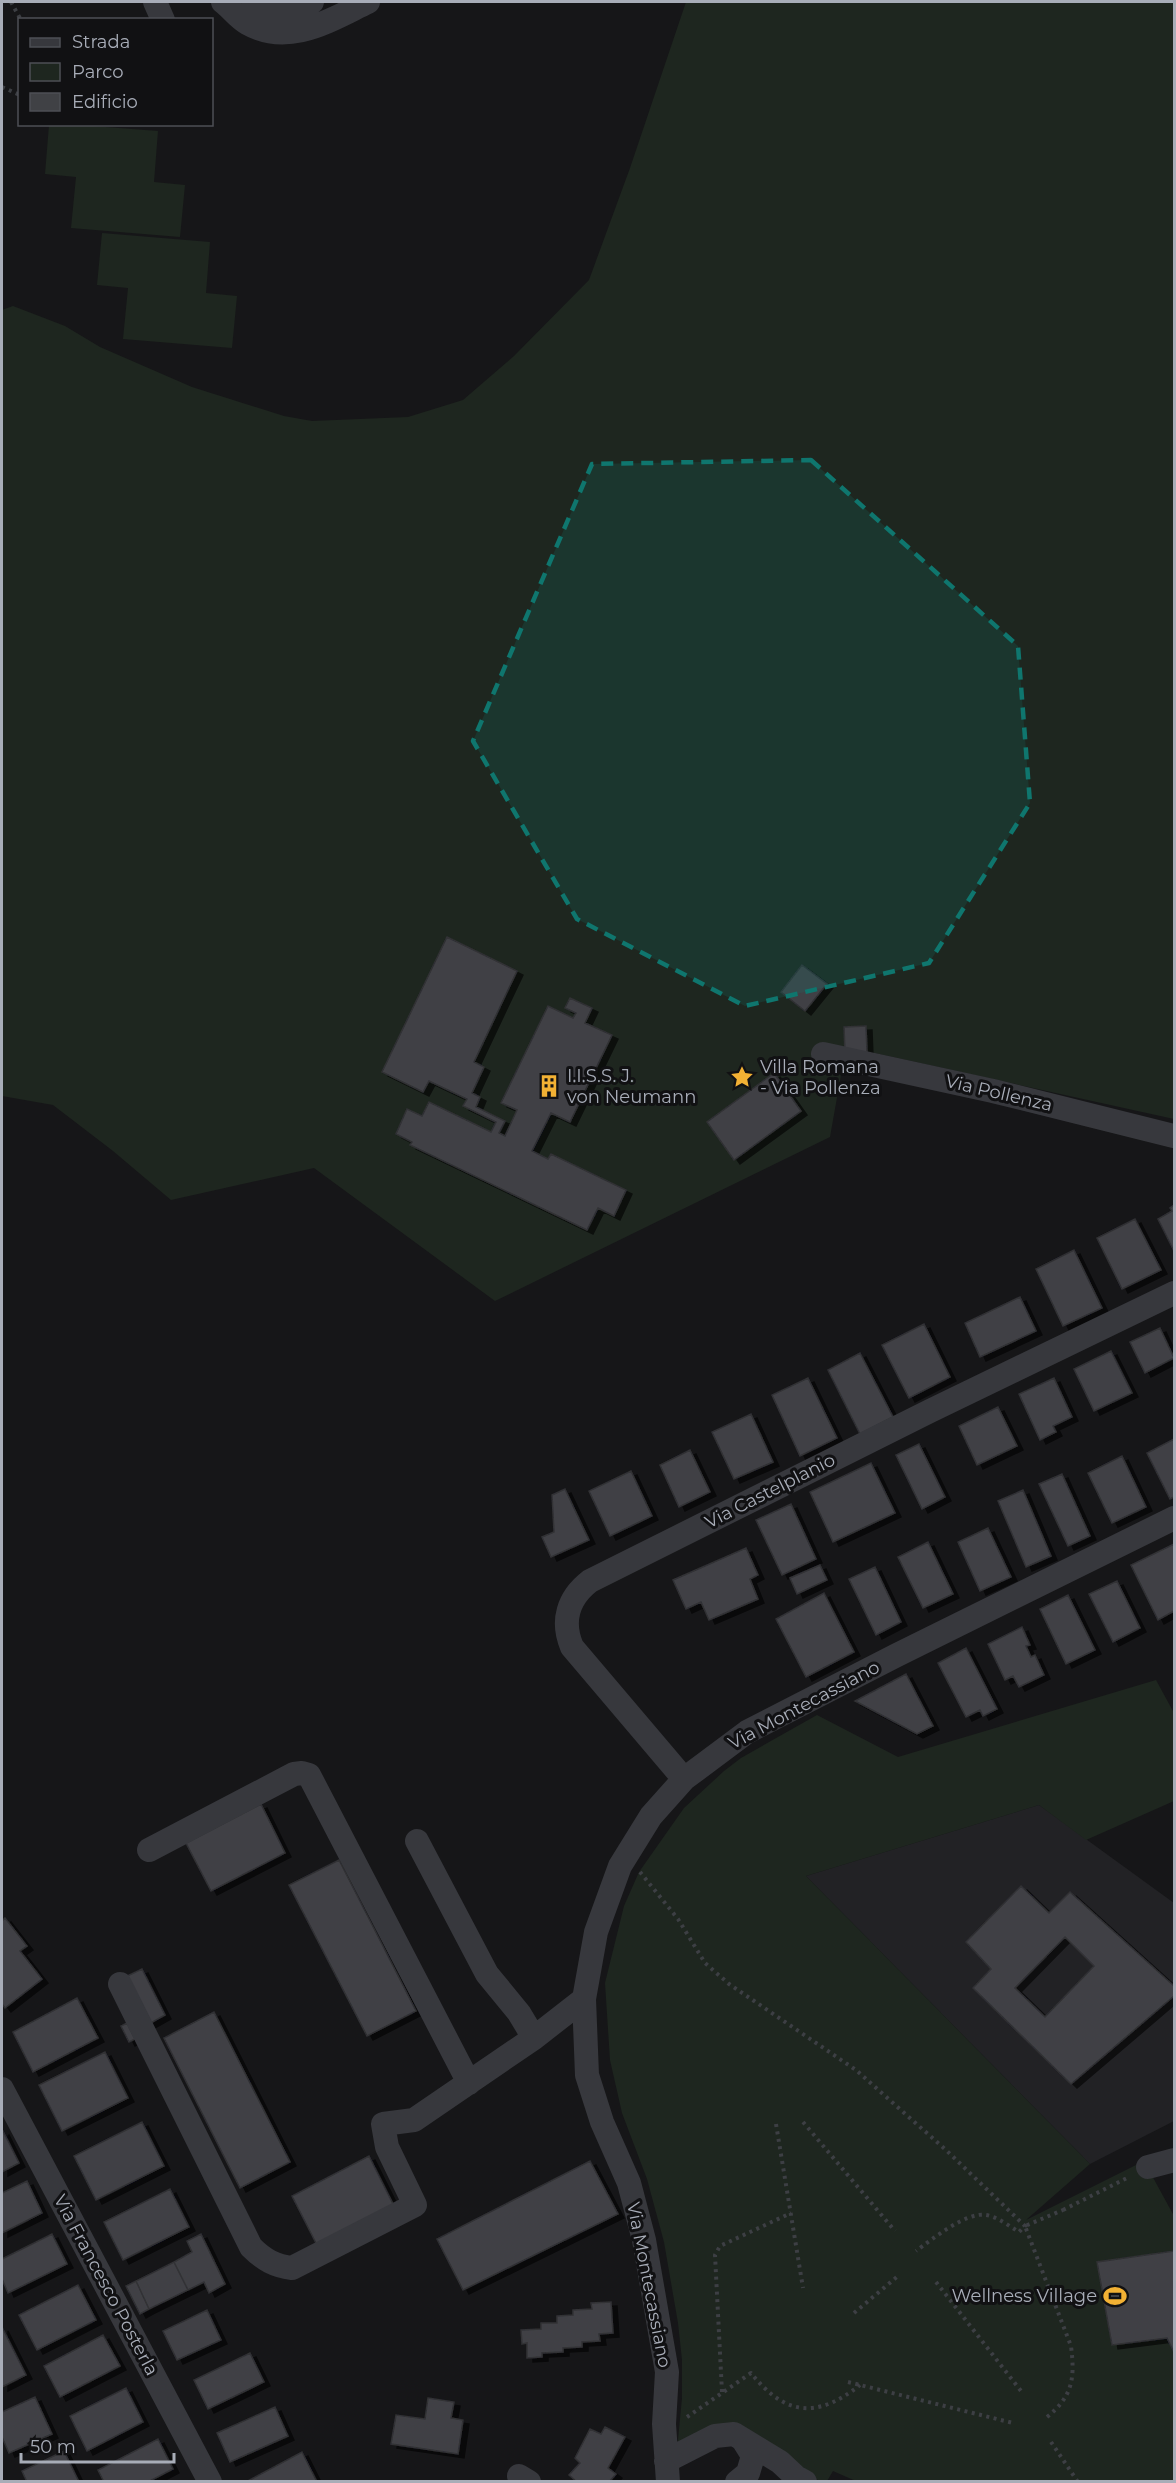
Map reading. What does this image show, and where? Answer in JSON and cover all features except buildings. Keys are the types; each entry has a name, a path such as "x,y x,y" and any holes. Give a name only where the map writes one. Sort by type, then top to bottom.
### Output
{"street":[{"path":"155,2 162,18"},
{"path":"223,2 250,12 286,12 312,2"},
{"path":"250,12 269,32 292,34 368,2"},
{"name":"Via Pollenza","path":"823,1054 960,1083 1174,1136"},
{"name":"Via Castelplanio","path":"684,1779 572,1647 566,1631 567,1616 569,1605 581,1588 590,1581 930,1410 1174,1293"},
{"name":"Via Montecassiano","path":"667,2471 664,2424 667,2372 644,2240 629,2183 602,2122 587,2075 584,1999 596,1932 620,1866 651,1816 684,1779 730,1743 764,1722 1174,1518"},
{"path":"149,1850 294,1774 309,1775 469,2083"},
{"path":"417,1841 487,1974 519,2013 534,2038"},
{"path":"120,1984 252,2247 262,2257 277,2266 292,2268 415,2205 387,2147 383,2124 414,2120 534,2038 584,1999"},
{"name":"Via Francesco Posterla","path":"2,2089 210,2481"},
{"path":"1148,2167 1174,2160"},
{"path":"667,2471 715,2436 734,2434 780,2462 796,2477 805,2481"},
{"path":"737,2481 748,2473 753,2456 743,2440"}],"path":[{"path":"11,2 20,18"},
{"path":"2,87 18,94"},
{"path":"637,1870 657,1891 678,1919 705,1963 729,1984 856,2070 947,2151 1025,2226 1071,2346 1073,2367 1070,2390 1060,2405 1047,2417"},
{"path":"803,2122 895,2231"},
{"path":"776,2124 803,2288"},
{"path":"916,2251 974,2215 993,2217 1019,2232 1025,2226 1063,2210 1148,2167"},
{"path":"722,2392 715,2254 720,2246 791,2213"},
{"path":"854,2313 898,2276"},
{"path":"936,2282 1021,2391"},
{"path":"679,2423 751,2373 766,2392 790,2405 813,2409 841,2400 860,2385"},
{"path":"848,2382 1013,2423"},
{"path":"1051,2442 1078,2481"}],"highlighted area":[{"path":"811,460 1018,646 1030,803 929,963 745,1006 577,919 473,741 592,464"}],"shaded area":[{"path":"1039,1805 1174,1903 1174,2121 1090,2164 806,1876"}],"green space":[{"path":"686,2 1174,2 1174,1119 870,1052 841,1075 830,1137 495,1301 314,1168 171,1200 53,1105 2,1096 2,310 13,306 65,326 100,347 192,387 284,416 312,421 408,417 463,400 514,356 589,280 630,168"},
{"path":"49,126 93,126 158,131 154,182 185,185 180,237 71,228 76,177 45,174"},
{"path":"102,233 210,242 206,293 237,296 232,348 123,339 128,288 97,285"},
{"path":"1156,1680 1174,1713 1174,1801 1086,1840 1039,1805 806,1876 1090,2164 1026,2220 1144,2161 1174,2216 1174,2481 858,2482 833,2471 827,2481 818,2480 797,2470 749,2435 677,2450 682,2398 682,2360 678,2323 664,2242 647,2179 622,2113 610,2060 605,1983 624,1906 639,1872 684,1808 724,1771 741,1758 817,1715 898,1757"}],"place":[{"name":"Villa Romana - Via Pollenza","path":"742,1077"},
{"name":"I.I.S.S. J. von Neumann","path":"549,1086"},
{"name":"Wellness Village","path":"1115,2296"}]}
